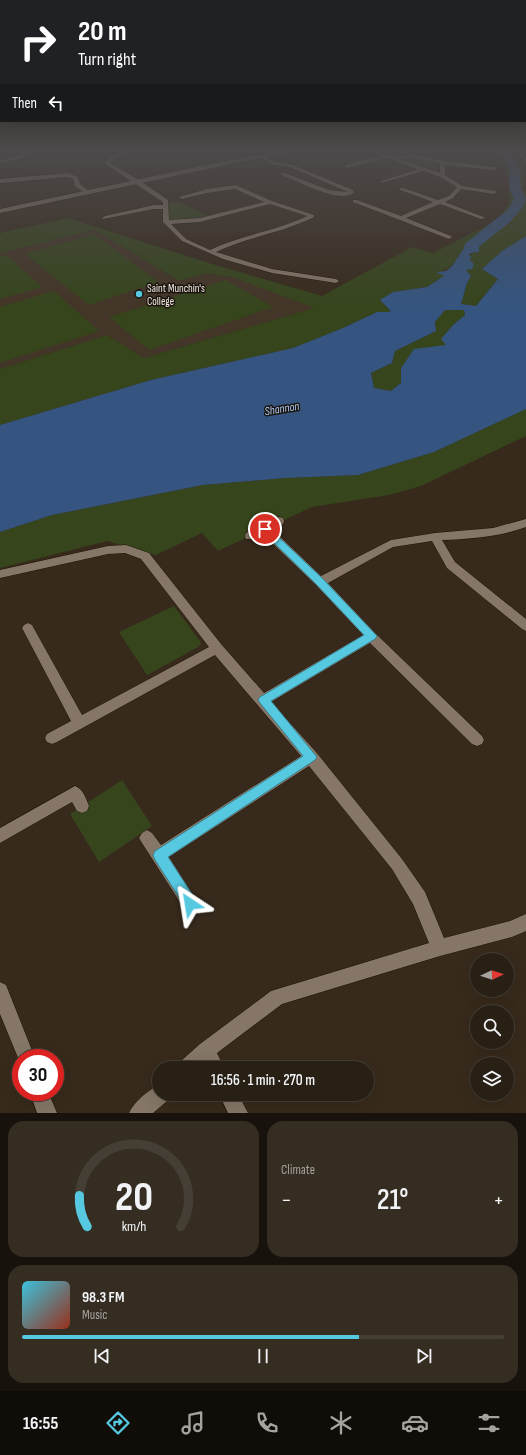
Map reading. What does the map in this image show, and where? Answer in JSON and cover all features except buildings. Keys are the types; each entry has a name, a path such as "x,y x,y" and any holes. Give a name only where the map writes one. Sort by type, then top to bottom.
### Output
{"street":[{"path":"0,211 32,204"},
{"path":"166,204 166,222 184,240 210,252 245,265 278,273 302,278 336,282"},
{"path":"166,222 200,220 262,204"},
{"path":"210,252 231,242 294,225 312,216 276,204"},
{"path":"363,204 449,237"},
{"path":"402,218 435,204"},
{"path":"445,204 483,218"},
{"path":"106,218 154,207 166,207"},
{"path":"250,536 279,521"},
{"path":"320,582 391,544 435,537 491,533 511,529 526,523"},
{"path":"265,529 320,582 477,740"},
{"path":"435,537 451,565 526,626"},
{"path":"0,574 108,550 126,549 145,556 217,648 311,757 397,864 419,898 440,948"},
{"path":"28,628 79,723"},
{"path":"263,700 372,636"},
{"path":"52,738 217,648"},
{"path":"159,855 311,757"},
{"path":"0,836 75,793 82,806"},
{"path":"147,838 190,904"},
{"path":"195,1061 206,1050 277,997 440,948 512,929 526,922"},
{"path":"0,991 23,1049"},
{"path":"206,1050 212,1061"},
{"path":"42,1101 47,1113"},
{"path":"139,1113 152,1101"},
{"path":"232,1101 238,1113"}],"shaded area":[{"name":"Saint Munchin's College","path":"95,230 179,281 207,273 235,278 315,308 144,358 107,335 0,369 0,253"}],"green space":[{"path":"169,204 183,204 209,216 170,220 168,217"},
{"path":"509,204 526,204 526,236 502,251 482,269 498,279 476,306 461,304 467,283 471,276 465,270 468,260 470,255 479,252 466,245 451,266 443,271 437,272 444,276 427,287 393,292 381,301 391,311 377,312 343,328 293,348 151,380 0,425 0,369 107,335 144,358 314,308 235,278 207,273 179,281 95,230 0,253 0,233 68,218 212,264 322,296 412,247 433,253 496,221"},
{"path":"94,234 158,282 89,305 25,254"},
{"path":"6,255 42,287 0,299 0,256"},
{"path":"226,280 273,307 149,350 109,317"},
{"path":"54,291 99,331 0,363 0,307"},
{"path":"445,310 464,310 465,315 454,324 446,346 401,368 401,383 391,391 374,388 371,373 392,363 395,351 436,331 435,322"},
{"path":"526,409 526,436 421,486 389,495 312,507 218,551 202,533 156,555 107,541 0,568 0,532 52,515 203,485 285,478 358,475 434,452"},
{"path":"174,606 201,644 147,675 119,632"},
{"path":"122,780 152,826 99,862 70,814"}],"water":[{"name":"Shannon","path":"526,236 526,409 434,452 358,475 285,478 203,485 52,515 0,532 0,425 151,380 293,348 343,328 377,312 391,311 380,300 393,292 427,287 444,276 436,272 446,271 452,266 466,245 479,247 479,252 471,253 469,255 472,257 469,259 474,264 472,269 466,270 471,276 467,283 461,304 476,306 498,279 482,269 502,251","holes":["445,310 464,310 465,315 454,324 441,339 446,345 414,349 401,368 401,383 391,391 374,388 371,373 392,363 395,351 436,331 435,322"]}],"waterway":[{"path":"471,246 511,214 517,204"}],"place":[{"name":"Saint Munchin's College","path":"139,294"}],"route":[{"path":"190,904 159,855 311,757 263,700 372,636 320,582 265,529"}]}
